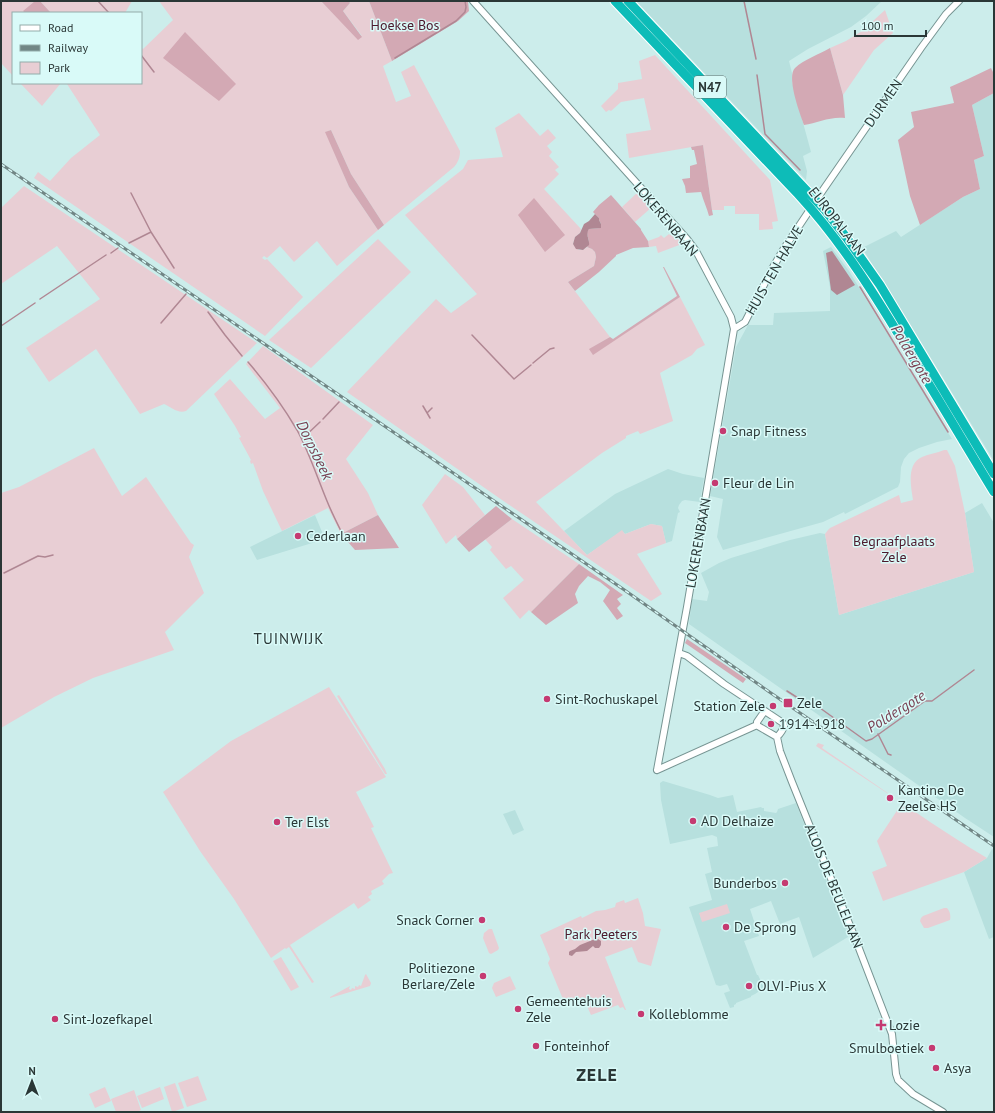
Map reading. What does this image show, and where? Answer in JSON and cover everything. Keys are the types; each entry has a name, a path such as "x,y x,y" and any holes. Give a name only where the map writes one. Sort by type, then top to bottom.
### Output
{"highway":[{"name":"EUROPALAAN","path":"615,1 846,237 880,285 994,474"},
{"name":"EUROPALAAN","path":"628,1 813,204 870,288 994,492"}],"street":[{"name":"LOKERENBAAN","path":"473,1 687,239 696,251 731,317 734,329 679,653 657,770 757,725"},
{"name":"DURMEN","path":"813,204 921,48 946,14 959,1"},
{"name":"HUIS TEN HALVE","path":"734,329 745,322 772,269 813,204"},
{"path":"679,653 687,656 724,684 783,724 784,726 780,735 777,737 757,725 757,722 764,712"},
{"name":"ALOIS DE BEULELAAN","path":"777,737 780,751 892,1034 896,1074 898,1080 912,1094 943,1112"}],"shaded area":[{"path":"636,1 882,1 866,16 851,27 808,49 789,61 792,73 792,82 811,152 803,156 807,171 806,180"},
{"path":"994,93 994,461 862,248 896,231 901,237 963,197 980,189 974,160 984,156 972,105"},
{"path":"595,214 599,218 601,228 589,229 587,233 589,245 583,250 576,249 573,244 575,237 580,233 584,224"},
{"path":"831,247 849,271 952,439 937,442 909,453 904,459 901,467 900,482 898,487 845,514 844,512 823,522 723,550 717,537 723,499 710,496 736,347 748,325 773,325 774,313 830,311 830,287 823,251"},
{"path":"832,251 855,285 837,295 831,290 826,253"},
{"path":"668,469 683,474 704,478 700,502 685,500 679,505 678,508 680,512 678,513 672,541 666,543 662,526 651,524 625,534 622,531 587,555 564,531 615,494"},
{"path":"982,503 994,523 994,837 689,624 692,599 707,601 709,592 701,573 731,558 790,540 820,533 825,534 839,615 974,572 965,513"},
{"name":"Cederlaan","path":"315,515 325,539 257,560 250,547"},
{"path":"663,781 718,798 733,795 737,812 761,807 764,808 764,811 776,813 778,809 796,803 848,937 813,958 799,917 780,924 771,901 750,909 759,936 744,941 757,975 764,988 751,997 736,1003 734,1007 730,1008 724,993 730,991 727,984 720,986 716,985 689,907 712,900 705,874 712,872 707,848 718,846 717,837 712,835 670,844 661,800 660,783"},
{"path":"515,810 524,830 513,835 503,814"},
{"path":"992,849 994,850 994,937 989,939 964,872 987,858"},
{"path":"595,939 601,941 599,948 595,948 593,946 587,951 576,952 572,956 569,955 570,951"}],"green space":[{"path":"1,1 35,1 24,12 12,12 12,75 1,63"},
{"path":"35,1 40,1 50,12 24,12 23,11"},
{"path":"40,1 132,1 126,12 50,12"},
{"path":"159,1 321,1 362,36 343,11 350,3 349,1 369,1 392,61 383,66 396,102 411,96 401,72 414,65 460,151 460,156 454,167 384,225 351,174 331,130 326,132 349,187 378,230 337,266 317,241 294,262 280,246 267,258 264,256 262,258 265,260 267,259 303,297 265,336 34,178 38,172 50,181 71,158 100,135 67,84 142,84 142,48 143,49 173,20"},
{"name":"Hoekse Bos","path":"321,1 349,1 350,3 343,11 362,37 358,40"},
{"name":"Hoekse Bos","path":"369,1 468,1 469,11 458,21 392,61"},
{"path":"885,10 893,33 874,50 843,95 830,48 846,41 862,31"},
{"path":"185,32 236,84 219,101 163,58"},
{"path":"830,48 843,95 845,118 829,119 804,125 793,87 793,73 795,68 802,62"},
{"path":"655,55 770,180 778,221 772,222 773,229 759,230 759,214 735,214 735,206 724,206 724,210 712,210 703,145 629,158 626,134 651,130 644,98 621,102 611,111 609,110 606,112 601,106 618,89 618,83 642,79 639,61"},
{"path":"991,68 994,74 994,93 972,105 984,156 974,160 980,189 963,197 920,225 910,196 898,140 914,127 911,112 954,103 950,87"},
{"path":"21,84 60,84 42,106"},
{"path":"519,113 540,136 548,129 556,138 547,146 552,152 549,156 559,167 555,170 559,174 544,189 581,229 580,233 575,237 573,244 579,250 583,250 587,247 595,252 596,257 594,266 568,282 610,337 590,349 593,354 680,297 705,345 697,349 692,355 660,373 673,421 640,434 638,431 626,436 626,438 602,453 536,502 587,555 622,530 625,534 651,524 662,526 666,543 637,554 662,594 651,601 347,392 436,299 451,313 477,294 405,215 463,169 468,160 503,157 495,128"},
{"path":"331,130 351,174 384,225 378,230 349,187 325,132"},
{"path":"703,145 713,215 709,216 701,192 686,193 682,179 690,178 690,166 697,164 694,150 692,150 691,147"},
{"path":"24,186 257,343 186,411 183,412 177,411 164,404 140,414 96,349 49,382 26,348 100,299 57,246 1,284 1,208"},
{"path":"638,192 652,207 635,222 622,207"},
{"path":"611,195 641,229 648,241 649,247 633,248 616,255 599,272 575,291 568,282 594,266 596,257 595,252 587,247 589,241 587,232 589,229 600,228 601,224 599,218 593,212"},
{"path":"534,198 565,235 545,252 518,215"},
{"path":"673,230 683,242 682,244 658,253 656,246 649,247 648,241 661,235 664,238 673,233 671,231"},
{"path":"378,239 411,272 311,368 269,340"},
{"path":"663,267 680,297 593,355 589,349 610,337 613,339 677,296"},
{"path":"263,346 373,425 346,459 368,493 378,515 341,534 328,508 282,531 263,491 253,463 251,464 251,460 239,438 241,437 214,394 230,379 265,419 280,408 246,364"},
{"path":"94,448 122,496 146,477 191,543 194,545 189,557 204,593 165,632 174,650 93,678 54,697 1,728 1,493 19,487"},
{"name":"Begraafplaats Zele","path":"947,450 955,466 965,513 974,572 839,615 825,534 830,528 899,495 901,503 913,500 911,476 917,460"},
{"path":"445,474 463,487 485,515 457,539 456,535 446,544 422,505"},
{"path":"496,506 512,519 469,552 457,539"},
{"path":"378,515 399,548 355,550 341,534"},
{"path":"512,519 579,564 531,612 529,610 520,619 503,598 524,580 511,566 506,569 490,550 492,547 485,539"},
{"path":"579,564 623,595 617,599 621,604 617,608 623,616 617,620 603,601 610,590 600,582 588,576 579,586 575,594 578,603 546,625 531,612"},
{"path":"687,639 746,679 743,683 685,643"},
{"name":"Ter Elst","path":"329,687 386,777 356,792 374,827 371,828 393,873 389,874 382,881 384,884 371,891 372,894 368,897 371,900 358,909 354,903 290,945 314,982 312,983 289,947 286,949 285,948 271,958 163,792 231,741"},
{"path":"339,695 387,774 385,774 337,696"},
{"path":"818,743 824,745 822,748 945,832 987,858 964,872 883,901 872,872 887,866 877,841 902,803 816,746"},
{"name":"Park Peeters","path":"638,898 643,913 645,926 661,929 651,966 638,962 632,947 605,957 626,1010 623,1007 620,1008 618,1005 591,1015 583,997 565,1004 548,963 550,959 540,935 581,916 582,918 596,911 615,907 616,903 624,900 625,903"},
{"path":"727,904 730,913 702,922 699,913"},
{"path":"947,908 949,911 950,920 924,928 920,921 923,916"},
{"path":"489,929 492,929 499,948 491,954 489,953 483,938 484,933"},
{"path":"281,957 299,987 291,991 273,961"},
{"path":"366,974 371,983 370,986 330,998 350,986 349,989 351,990 352,988 355,989 355,986 361,986"},
{"path":"510,976 516,989 496,997 492,988 494,983"},
{"path":"198,1076 207,1100 187,1107 178,1083"},
{"path":"175,1083 184,1108 172,1112 164,1087"},
{"path":"105,1087 111,1101 95,1108 89,1094"},
{"path":"160,1087 164,1099 142,1108 137,1096"},
{"path":"134,1090 141,1110 137,1112 116,1112 111,1099"}],"waterway":[{"path":"98,1 108,12"},
{"path":"395,58 456,21 465,12 465,1"},
{"name":"Poldergote","path":"744,1 756,59"},
{"path":"142,56 154,72"},
{"name":"Poldergote","path":"757,75 765,134 800,170"},
{"path":"131,193 151,232 174,268"},
{"path":"129,243 151,232"},
{"name":"Dorpsbeek","path":"111,253 118,248"},
{"path":"40,299 106,255"},
{"name":"Poldergote","path":"860,287 948,432"},
{"path":"161,323 186,294"},
{"path":"1,326 35,303"},
{"name":"Dorpsbeek","path":"208,312 242,356"},
{"path":"472,335 514,379 531,365"},
{"path":"533,363 550,349 554,348"},
{"name":"Dorpsbeek","path":"248,362 274,395 297,430 341,531"},
{"path":"323,419 339,402"},
{"path":"423,406 430,418"},
{"path":"428,412 432,408"},
{"path":"302,439 320,422"},
{"path":"4,573 38,556 45,557 53,555"},
{"name":"Poldergote","path":"787,691 809,705 820,708 866,741 872,739 925,701 932,701 974,670"},
{"path":"878,734 888,754 891,755"}],"railway":[{"path":"1,164 623,589 768,691 994,846"}],"place":[{"name":"Snap Fitness","path":"723,431"},
{"name":"Fleur de Lin","path":"715,483"},
{"name":"Cederlaan","path":"298,536"},
{"name":"Sint-Rochuskapel","path":"547,699"},
{"name":"Zele","path":"788,703"},
{"name":"Station Zele","path":"773,706"},
{"name":"1914-1918","path":"771,724"},
{"name":"Kantine De Zeelse HS","path":"890,798"},
{"name":"AD Delhaize","path":"693,821"},
{"name":"Ter Elst","path":"277,822"},
{"name":"Bunderbos","path":"785,883"},
{"name":"Snack Corner","path":"482,920"},
{"name":"De Sprong","path":"726,927"},
{"name":"Politiezone Berlare/Zele","path":"483,976"},
{"name":"OLVI-Pius X","path":"749,986"},
{"name":"Gemeentehuis Zele","path":"518,1009"},
{"name":"Kolleblomme","path":"641,1014"},
{"name":"Sint-Jozefkapel","path":"55,1019"},
{"name":"Lozie","path":"881,1025"},
{"name":"Fonteinhof","path":"536,1046"},
{"name":"Smulboetiek","path":"932,1048"},
{"name":"Asya","path":"936,1068"}],"district":[{"name":"TUINWIJK","path":"289,638"},
{"name":"ZELE","path":"597,1074"}]}
